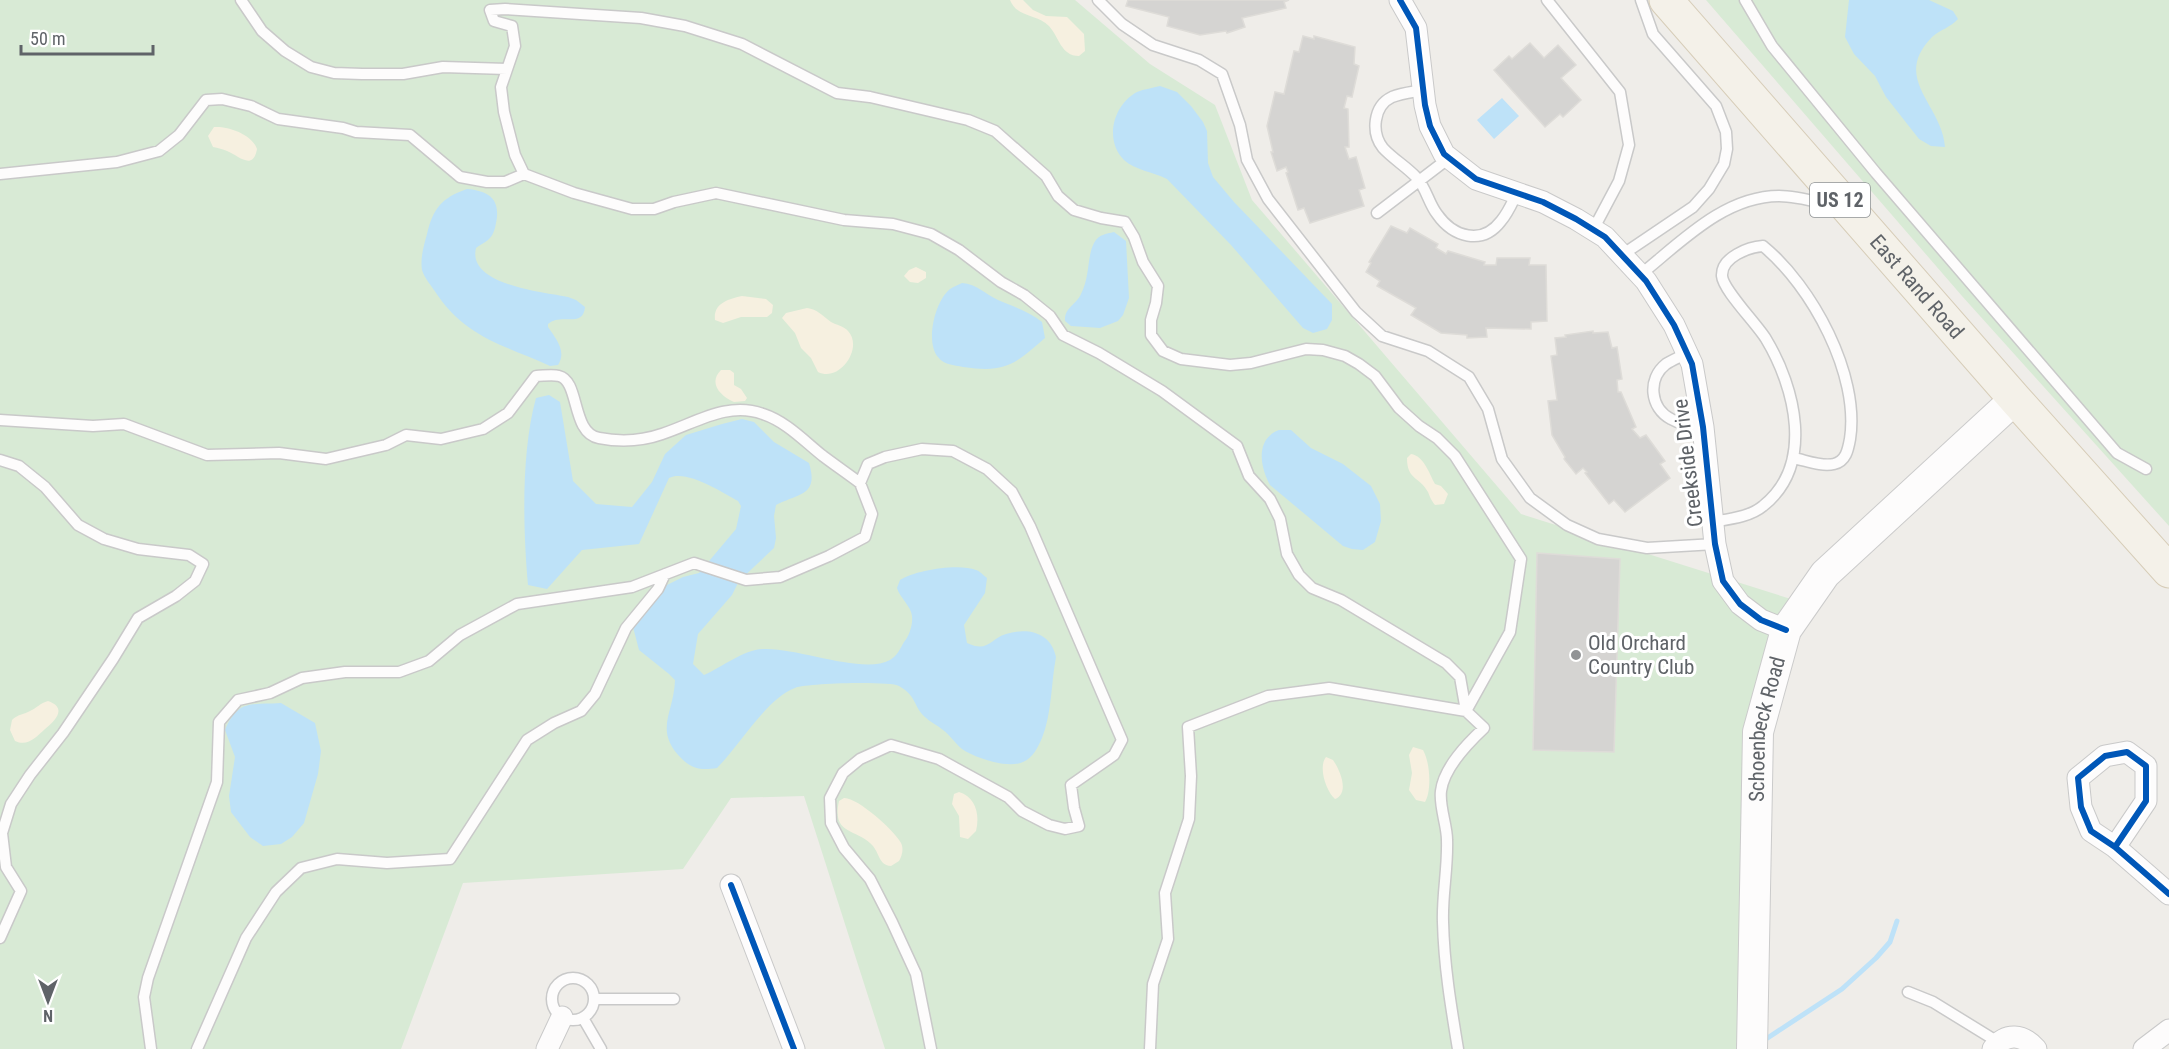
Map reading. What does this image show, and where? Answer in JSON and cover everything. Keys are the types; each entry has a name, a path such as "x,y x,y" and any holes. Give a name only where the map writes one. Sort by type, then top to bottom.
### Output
{"main road":[{"name":"East Rand Road","path":"1666,0 2015,399 2169,571"},
{"name":"Schoenbeck Road","path":"1752,1049 1758,732 1786,630 1825,574 2015,399"}],"street":[{"name":"Creekside Drive","path":"1400,0 1416,28 1425,105 1430,126 1444,154 1476,180 1543,202 1605,237 1646,281 1674,326 1692,364 1703,427 1715,544 1723,581 1740,604 1761,620 1786,630"},
{"path":"2115,847 2169,894"},
{"path":"731,885 794,1049"},
{"path":"548,1049 562,1017"},
{"path":"2144,1049 2169,1030"},
{"path":"1995,1045 2012,1035 2028,1040 2036,1049"}],"lane":[{"path":"241,0 262,31 285,51 311,67 334,73 403,74 443,67 507,69"},
{"path":"1098,0 1122,24 1153,45 1198,60 1222,74 1240,125 1247,160 1268,200 1356,312 1382,336 1428,351 1469,377 1488,409 1502,459 1530,498 1567,525 1598,539 1647,548 1715,544"},
{"path":"1547,0 1620,92 1629,145 1619,181 1593,230"},
{"path":"1622,255 1693,207 1709,189 1724,164 1727,149 1726,132 1716,106 1653,34 1641,0"},
{"path":"1745,0 1772,46 1892,191 2117,453 2146,469"},
{"path":"524,174 515,155 504,112 501,87 515,46 512,26 494,21 490,10 641,18 685,26 742,44 837,93 870,97 968,120 995,131 1046,176 1058,196 1074,210 1125,222 1134,237 1143,262 1158,286 1151,320 1151,335 1163,351 1181,359 1230,365 1251,363 1306,349 1323,350 1345,356 1375,376 1399,408 1437,438 1455,456 1521,560 1510,632 1466,711"},
{"path":"1424,90 1390,98 1381,107 1376,117 1375,130 1377,140 1385,150 1419,180 1436,214 1446,226 1454,233 1466,235 1490,232 1501,222 1517,193"},
{"path":"0,174 117,162 159,151 179,135 206,100 222,99 250,106 278,119 343,128 356,132 410,135 460,177 487,182 505,182 524,174 574,193 632,209 654,209 716,193 844,220 893,224 931,234 959,250 1000,282 1024,295 1050,316 1064,336 1099,353 1162,390 1237,446 1249,476 1270,499 1280,519 1287,554 1299,575 1312,588 1341,600 1446,663 1460,677 1466,711"},
{"path":"1377,213 1449,158"},
{"path":"1640,274 1705,224 1731,207 1751,200 1778,196 1801,198 1850,211"},
{"path":"1712,522 1736,517 1762,507 1785,482 1793,458 1794,414 1790,391 1764,336 1733,297 1722,275 1730,260 1751,247 1763,246 1775,256 1796,280 1830,333 1852,406 1847,452 1842,460 1824,465 1793,458"},
{"path":"1687,353 1665,365 1654,378 1652,392 1659,409 1669,418 1683,425 1703,427"},
{"path":"0,420 93,426 124,424 207,455 279,453 326,459 386,445 406,435 441,439 483,429 508,414 536,376 560,376 569,383 573,402 582,424 595,437 615,441 662,434 716,413 740,408 764,414 789,427 860,483 872,514 865,537 829,556 780,577 746,580 694,563 632,587 517,604 460,634 429,661 399,672 345,672 302,678 270,693 238,700 219,722 217,782 148,978 144,997 151,1049"},
{"path":"860,483 868,464 885,457 922,449 953,451 987,469 1012,492 1030,526 1122,740 1114,755 1071,785 1079,826 1065,829 1049,825 1022,811 1008,797 939,759 891,746 860,759 843,773 830,798 831,823 844,848 870,879 916,974 932,1049"},
{"path":"0,460 19,466 45,487 78,525 104,538 138,549 189,555 203,564 195,581 176,596 138,618 70,724 30,775 11,804 2,834 6,867 21,891 0,938"},
{"path":"196,1049 246,938 276,892 301,868 337,859 387,863 450,859 527,740 554,723 581,711 595,694 626,628 658,589 665,574"},
{"path":"1150,1049 1153,984 1168,939 1165,893 1189,819 1191,776 1188,727 1268,696 1329,688 1466,711 1484,728 1448,771 1441,791 1447,839 1447,878 1443,921 1450,1000 1458,1049"},
{"path":"573,977 586,982 593,992 594,999 593,1007 583,1018 576,1020 562,1017 553,1006 551,998 561,981 573,977"},
{"path":"1908,992 1933,1002 1995,1045"},
{"path":"594,999 674,999"},
{"path":"583,1018 601,1049"}],"green space":[{"name":"Old Orchard Country Club","path":"0,0 1075,0 1150,64 1215,105 1252,200 1521,514 1794,600 1750,701 1742,821 1738,1049 885,1049 804,796 731,798 683,869 463,883 401,1049 0,1049"},
{"path":"1706,0 2169,0 2169,526 1962,296"}],"sand":[{"path":"1010,0 1023,0 1033,10 1046,16 1067,17 1084,34 1085,51 1079,56 1068,53 1049,26 1017,10"},
{"path":"214,127 226,128 245,135 257,149 255,156 249,161 213,147 208,136"},
{"path":"916,267 926,272 926,278 918,283 910,282 904,276"},
{"path":"742,296 766,299 773,305 772,313 767,317 741,317 723,323 715,320 719,306 727,300"},
{"path":"807,308 817,311 831,322 844,328 852,338 853,346 847,362 834,373 818,372 811,358 801,348 795,333 782,318 786,313"},
{"path":"721,370 730,370 734,373 734,385 741,389 747,398 745,401 734,402 720,393 716,380"},
{"path":"1411,454 1423,461 1435,484 1441,486 1448,494 1444,504 1435,505 1425,487 1411,474 1407,458"},
{"path":"48,701 57,707 56,718 32,740 24,743 15,741 10,730 12,720"},
{"path":"1413,747 1423,750 1427,762 1429,783 1425,802 1416,800 1409,790 1412,773 1409,755"},
{"path":"1326,757 1333,760 1342,781 1342,792 1335,799 1324,779 1323,767"},
{"path":"959,792 965,794 973,802 977,813 976,831 968,839 960,837 959,816 952,804 954,794"},
{"path":"844,798 858,803 884,823 901,843 902,855 899,861 891,866 884,864 867,840 842,826 838,812 839,801"}],"water":[{"path":"1849,0 1929,0 1953,11 1958,19 1932,37 1921,52 1916,66 1917,79 1942,132 1945,147 1931,146 1919,139 1886,97 1875,76 1854,54 1845,37"},
{"path":"1160,86 1177,92 1203,122 1207,131 1208,163 1213,177 1332,304 1332,320 1327,329 1313,333 1303,328 1231,245 1167,179 1133,166 1118,152 1113,133 1114,123 1122,105 1137,92"},
{"path":"1502,98 1519,116 1494,139 1477,120"},
{"path":"467,189 487,194 495,202 497,208 496,223 490,238 476,248 476,261 483,271 509,284 568,297 585,307 583,314 576,319 559,319 548,324 561,350 558,365 550,366 500,345 472,329 446,306 424,275 422,256 429,225 435,211 451,196"},
{"path":"1114,232 1126,241 1129,298 1123,315 1118,321 1100,328 1071,326 1065,321 1065,317 1084,287 1094,243 1100,236"},
{"path":"962,283 977,287 998,300 1037,318 1042,322 1045,338 1017,361 1000,368 978,369 943,362 934,350 932,342 936,312 950,289"},
{"path":"549,395 560,402 573,481 596,504 632,507 652,482 665,454 686,435 742,419 754,422 774,442 809,463 811,482 809,488 776,505 774,548 739,581 732,595 698,634 693,664 704,675 740,656 763,649 793,652 847,663 878,664 890,660 906,640 912,623 908,605 897,588 900,580 916,573 937,569 968,568 979,571 987,578 985,593 964,625 967,643 980,647 1006,634 1031,632 1044,637 1049,642 1056,657 1048,718 1035,752 1027,760 1017,764 983,759 962,749 946,732 927,719 912,697 899,686 849,683 795,688 785,693 764,712 717,768 698,768 686,763 673,749 667,730 675,680 639,650 633,627 667,585 683,577 699,573 736,529 741,506 738,501 714,487 694,479 676,476 669,478 639,544 582,550 547,589 528,585 524,491 528,442 536,398"},
{"path":"1279,430 1291,430 1311,448 1343,464 1371,486 1380,504 1381,521 1375,542 1363,550 1343,546 1270,485 1262,462 1263,447 1271,434"},
{"path":"281,703 315,723 321,751 318,774 304,823 292,837 281,844 263,846 250,837 231,812 229,796 235,757 225,730 235,713 241,708 254,704"}],"building":[{"path":"1128,0 1289,0 1284,2 1286,8 1242,18 1245,27 1227,33 1226,31 1200,35 1167,26 1169,17 1126,6"},
{"path":"1303,36 1314,39 1314,36 1355,47 1354,64 1359,66 1352,97 1347,96 1344,108 1348,109 1349,147 1345,147 1349,159 1356,157 1365,188 1359,190 1364,206 1310,223 1304,208 1298,210 1286,167 1277,171 1267,126 1275,92 1284,94 1294,51 1299,52"},
{"path":"1530,43 1544,58 1558,45 1576,65 1561,78 1581,100 1563,117 1560,114 1545,127 1494,70 1509,56 1512,59"},
{"path":"1391,226 1407,233 1410,228 1438,244 1436,248 1446,254 1448,251 1485,262 1484,265 1496,265 1497,258 1530,258 1529,265 1546,265 1547,321 1531,322 1531,329 1486,328 1487,337 1467,338 1467,335 1441,333 1411,315 1416,308 1377,286 1380,281 1366,272 1371,263 1369,262"},
{"path":"1593,331 1593,333 1608,332 1612,348 1617,347 1622,379 1617,380 1618,392 1621,392 1636,427 1632,429 1640,438 1646,435 1665,461 1660,464 1670,478 1625,512 1614,500 1609,504 1583,468 1576,474 1564,459 1552,435 1548,401 1557,400 1551,356 1557,355 1555,338"},
{"name":"Old Orchard Country Club","path":"1537,553 1620,559 1614,752 1533,750"}],"waterway":[{"path":"1763,1041 1842,989 1890,942 1897,921"}],"cycle path":[{"path":"1400,0 1416,28 1425,105 1430,126 1444,154 1476,179 1543,202 1605,237 1646,281 1674,325 1692,364 1703,427 1715,544 1723,581 1740,604 1761,620 1786,630"},
{"path":"2115,847 2146,801 2146,766 2127,752 2105,756 2078,778 2081,807 2091,831 2115,847 2169,894"},
{"path":"731,885 794,1049"}],"place":[{"name":"Old Orchard Country Club","path":"1576,655"}]}
